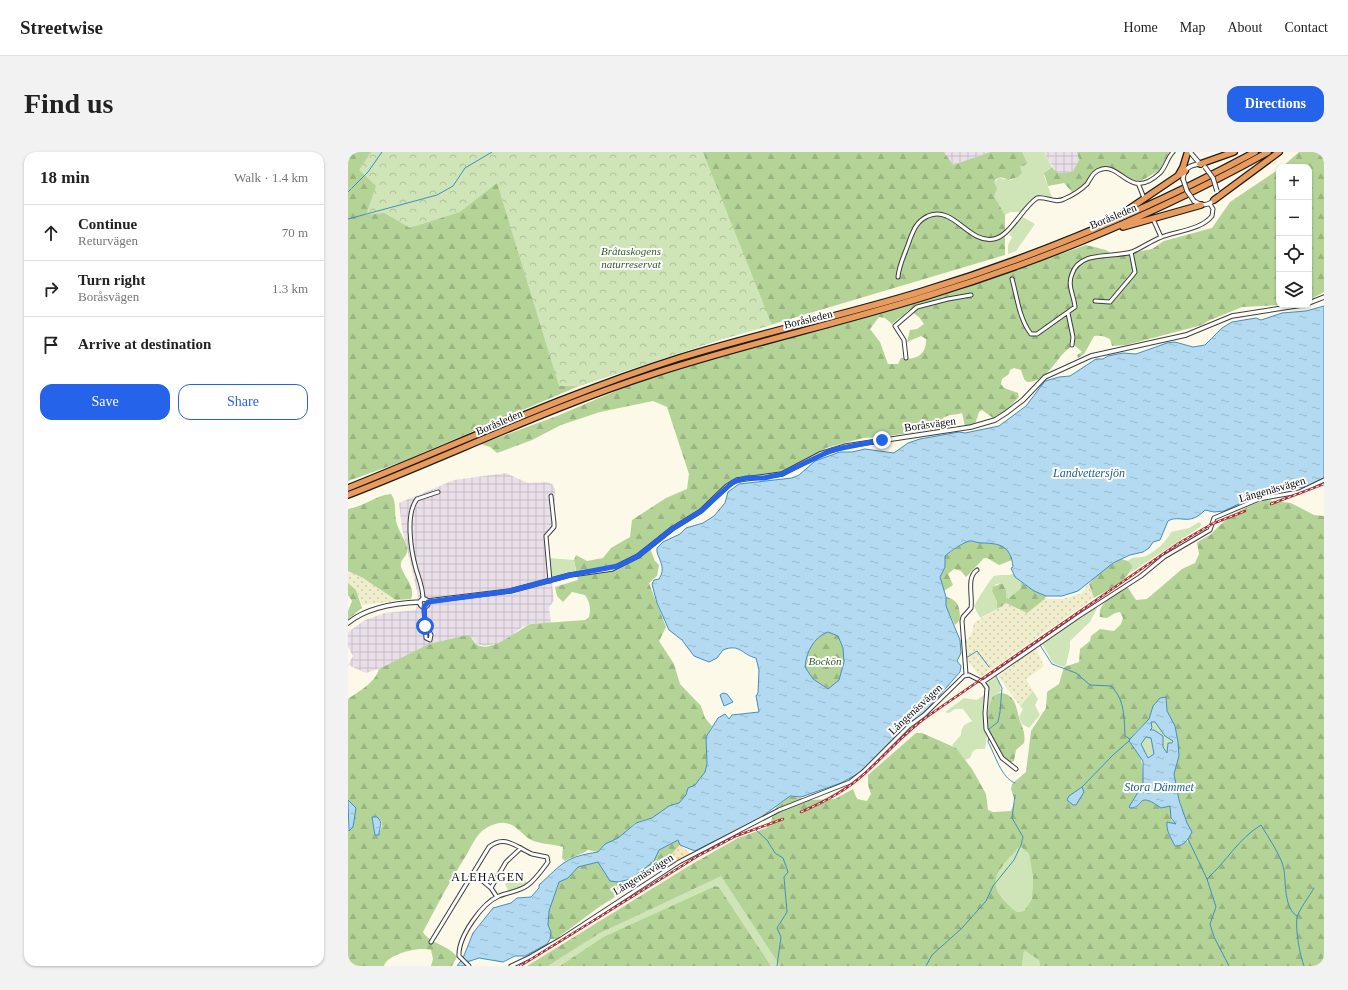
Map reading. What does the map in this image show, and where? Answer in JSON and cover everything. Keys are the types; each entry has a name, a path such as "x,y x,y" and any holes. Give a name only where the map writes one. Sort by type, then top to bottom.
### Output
{"highway":[{"path":"1202,166 1234,152"},
{"name":"Boråsleden","path":"348,488 539,408 630,374 698,352 926,290 1017,259 1106,224 1185,188 1255,152"},
{"name":"Boråsleden","path":"348,496 542,414 633,380 723,352 928,296 993,275 1097,234 1209,183 1268,152"},
{"path":"1212,202 1279,152"},
{"path":"1175,178 1183,167 1188,153"},
{"path":"1106,224 1154,194 1185,171"},
{"path":"1097,234 1201,205"}],"street":[{"path":"898,277 900,266 915,227 919,221 927,216 936,214 945,215 983,239 994,239 1005,234 1016,219 1036,198 1063,200 1085,186 1092,175 1100,169 1112,169 1127,181 1138,183 1146,181 1160,172 1173,152"},
{"path":"1012,279 1024,319 1031,334 1037,334 1075,307 1070,284 1071,276 1075,267 1088,258 1131,252 1161,238 1206,222 1213,212 1212,202 1217,191 1213,178 1188,153"},
{"path":"1188,153 1188,161 1183,179 1186,191 1194,201 1201,205 1212,202"},
{"path":"1185,171 1191,166 1202,166"},
{"path":"1138,183 1145,201"},
{"path":"1152,216 1161,238"},
{"path":"1095,301 1110,302 1135,272 1131,252"},
{"path":"906,358 904,340 896,330 895,326 917,307 971,295"},
{"path":"1312,302 1324,297"},
{"name":"Boråsvägen","path":"428,602 510,591 574,574 612,568 629,562 672,529 701,511 727,486 737,480 782,474 820,454 846,446 971,427 995,420 1016,407 1040,380 1050,373 1091,356 1186,335 1232,316 1283,308"},
{"path":"1068,313 1073,337 1072,345"},
{"name":"Långenäsvägen","path":"983,682 1079,616 1142,576 1164,557 1210,530 1214,518 1259,499 1299,492 1324,480"},
{"path":"348,625 358,617 376,609 420,602 423,599 423,590 412,551 411,516 413,507 418,499 438,492"},
{"path":"550,581 546,536 554,527 551,496"},
{"path":"977,570 973,573 971,579 971,608 963,617 962,621 966,674 983,682 987,688 985,713 986,729 994,746 1002,758 1016,769"},
{"path":"423,599 428,602 424,607"},
{"path":"420,602 421,606 424,607 426,624"},
{"name":"Långenäsvägen","path":"510,966 530,957 561,939 679,862 779,810 850,782 863,772 901,734 924,715 966,674"},
{"path":"431,942 488,847 493,843 505,841 533,854 547,857 549,860 538,875 526,886 497,897 480,912 465,933 459,946 459,956 468,965"},
{"path":"491,888 506,862 521,848"},
{"path":"473,874 491,888 497,897"}],"shaded area":[{"path":"944,152 990,152 953,165"},
{"path":"1044,152 1077,152 1079,160 1073,171 1063,174 1055,171"},
{"path":"506,473 528,483 547,482 552,484 555,489 555,523 548,537 554,600 549,608 551,623 531,624 522,627 510,638 496,644 484,646 477,644 472,637 366,673 348,665 353,656 348,647 348,632 365,620 385,613 416,610 418,595 402,528 399,503 454,480"},
{"path":"348,571 387,592 394,597 396,601 362,605 356,590 348,583"},
{"path":"1088,584 1094,598 980,677 966,658 964,641 971,636 974,623 1006,603 1027,613 1045,599 1062,599 1081,593"},
{"path":"1036,648 1044,666 1026,679 1033,691 1020,706 998,676"}],"green space":[{"path":"348,152 944,152 953,165 990,152 1022,152 1028,164 1020,167 1022,173 1018,177 1008,180 1005,178 999,178 994,182 997,189 994,196 1005,215 1005,255 719,340 579,386 401,462 348,481"},
{"name":"Bråtaskogens naturreservat","path":"371,152 703,152 772,325 719,340 579,386 559,386 497,183 460,212 410,228 384,213 366,215 376,186 359,170"},
{"path":"1022,152 1044,152 1052,167 1046,171 1044,176 1052,197 1036,197 1020,212 1010,212 1005,215 994,196 994,182 999,178 1011,180 1022,173 1020,167 1028,164"},
{"path":"1077,152 1169,152 1160,170 1141,181 1126,178 1118,171 1098,169 1091,174 1084,184 1072,192 1064,183 1048,186 1044,173 1052,167 1061,173 1073,171 1079,160"},
{"path":"1299,152 1324,152 1324,292 1312,298 1312,164 1285,164"},
{"path":"1276,171 1276,305 1242,307 1202,325 1126,345 1112,346 1110,339 1102,336 1094,336 1084,354 1078,358 1077,355 1082,352 1074,345 1062,355 1047,373 1035,381 1027,382 1024,379 1021,370 1014,368 1010,370 1009,374 1002,379 1001,384 1004,388 1018,393 1019,397 1003,413 993,418 982,410 979,412 975,424 965,426 962,413 949,415 942,420 937,429 863,438 826,448 785,473 743,477 731,481 722,488 706,507 649,546 655,561 659,565 657,576 649,583 666,627 659,641 674,664 680,684 701,706 705,718 712,726 706,737 707,764 705,772 679,803 669,806 652,818 635,823 618,838 605,844 598,852 588,850 565,861 562,858 563,847 532,840 509,824 495,824 482,831 478,835 455,873 423,932 430,939 454,953 457,957 452,966 431,966 433,959 431,950 426,949 404,952 391,958 384,966 354,966 348,960 348,830 351,830 356,808 348,800 348,699 370,683 379,669 429,644 468,635 476,644 482,647 489,646 497,644 531,624 585,620 589,617 590,608 585,595 572,592 563,602 557,596 555,587 578,580 574,560 576,555 587,561 603,558 611,548 630,537 632,520 666,498 687,489 689,474 667,407 653,401 600,412 561,425 532,440 497,453 490,447 481,444 557,416 630,385 708,360 864,318 963,289 1086,245 1106,250 1115,256 1152,249 1164,241 1212,228 1230,202","holes":["909,310 919,317 924,324 917,329 910,330 907,342 921,336 926,339 926,345 922,353 911,359 901,358 898,364 888,364 880,342 870,329 879,317 885,318 892,324","372,818 381,820 382,826 379,834 375,835"]},
{"path":"1021,216 1035,224 1016,251 1008,254 1008,245 1012,237 1009,235"},
{"path":"391,494 394,500 397,525 407,547 407,552 401,562 401,567 411,586 411,599 396,600 363,578 348,571 348,509 359,506 380,496"},
{"path":"1266,500 1291,503 1314,515 1324,516 1324,966 1040,966 1039,960 1024,950 1022,966 780,966 721,876 600,933 548,966 527,966 692,864 738,838 766,828 771,821 776,807 790,796 810,800 835,799 853,789 857,799 867,801 871,794 868,785 868,775 916,733 922,733 956,748 972,769 986,794 988,810 993,812 1011,811 1015,801 1011,789 1012,784 1026,772 1031,731 1046,708 1047,692 1059,684 1064,667 1079,662 1080,649 1090,641 1091,636 1100,629 1114,631 1121,624 1123,618 1120,612 1107,618 1100,617 1101,607 1104,603 1126,588 1128,588 1136,600 1147,599 1182,569 1195,563 1199,554 1197,543 1199,541 1210,535 1224,522 1237,513","holes":["1166,697 1167,711 1175,726 1178,742 1179,756 1174,774 1179,800 1191,831 1188,841 1175,846 1169,834 1167,822 1176,824 1171,820 1171,806 1159,806 1144,800 1135,808 1129,807 1143,784 1141,758 1129,741 1149,719 1154,705 1160,698","1083,787 1076,805 1073,805 1069,796","1020,846 1029,854 1033,878 1032,899 1024,911 1017,912 999,894 996,886 996,879 1004,864"]},
{"path":"1199,522 1201,524 1200,527 1130,573 1131,566 1128,561 1130,559 1146,556 1160,546 1171,532 1189,528"},
{"path":"969,541 988,542 1002,546 1011,554 1012,560 999,565 987,558 984,558 966,577 961,571 954,569 948,574 953,585 944,591 940,577 945,567 945,556"},
{"path":"549,558 574,560 576,573 552,578"},
{"path":"1121,559 1128,561 1132,566 1130,572 1122,581 1094,598 1089,584 1102,570"},
{"path":"1013,574 1021,582 1021,588 1006,599 1006,590 1002,583 996,584 992,591 997,602 997,609 980,618 974,606 990,581 994,576"},
{"path":"1021,582 1034,591 1046,596 1045,599 1027,613 1006,603 997,609 997,602 992,591 993,587 1002,583 1006,590 1006,598 1008,599 1021,588"},
{"path":"348,583 356,590 362,608 348,619 348,611 352,601 348,595"},
{"path":"946,597 954,600 959,608 960,620 955,625 946,606"},
{"path":"1099,604 1090,622 1070,641 1066,665 1064,667 1053,663 1042,644"},
{"name":"Bockön","path":"828,632 838,636 843,648 844,662 839,680 829,689 813,679 805,667 807,656 815,641 823,634"},
{"path":"996,677 1000,683 1001,691 993,696 987,720 989,691 987,683"},
{"path":"1033,691 1038,699 1035,705 1040,715 1029,728 1022,724 1019,717 1023,709 1020,706"},
{"path":"999,693 1008,695 1014,701 1024,733 1024,743 1016,750 1014,761 1010,763 1002,755 995,744 989,732 987,720 988,711 993,696"},
{"path":"985,694 984,726 987,737 985,749 975,750 972,752 970,758 965,760 952,745 961,735 964,725 972,721 963,709 955,709 949,713 945,712 964,698 977,700"},
{"path":"1151,722 1155,722 1165,736 1173,741 1168,743 1167,754 1163,747 1163,736 1154,730 1150,730"},
{"path":"1150,737 1153,743 1154,754 1148,758 1141,744 1144,738"},
{"path":"678,840 680,845 669,857 637,878 639,882 599,907 556,939 550,939 551,935 548,926 548,914 553,897 559,882 568,878 578,867 598,861 618,882 627,881 653,861 659,850"},
{"path":"1020,846 1029,854 1033,878 1032,899 1024,911 1017,912 999,894 996,886 996,879 1004,864"},
{"path":"519,873 528,884 522,889 509,892 505,884"},
{"path":"721,875 780,966 771,966 719,887 715,886 603,937 560,966 548,966 600,933"},
{"path":"715,886 719,887 771,966 560,966 603,937"},
{"path":"1024,949 1039,960 1040,966 1022,966"}],"sand":[{"path":"680,845 691,854 666,867 662,861 669,857"}],"water":[{"name":"Landvettersjön","path":"1324,306 1324,478 1306,487 1290,488 1273,494 1262,493 1224,511 1214,512 1205,510 1194,518 1172,519 1168,521 1160,540 1153,542 1149,548 1143,552 1130,555 1113,563 1078,591 1062,596 1046,596 1034,591 1015,577 1011,568 1013,567 1010,554 999,545 970,541 960,545 945,556 945,567 940,577 946,597 946,606 960,640 961,653 957,661 961,666 960,672 923,714 908,724 861,772 841,783 801,797 790,796 760,818 695,851 680,845 678,840 659,850 654,861 631,879 618,882 610,881 598,862 578,867 568,878 559,882 549,911 548,925 551,932 550,939 547,944 525,956 515,956 503,962 479,958 467,962 466,966 457,966 463,958 473,933 493,908 511,903 517,898 531,897 539,888 539,885 565,862 578,856 598,852 605,844 618,838 636,823 652,818 669,806 679,803 686,795 688,788 695,785 705,772 707,764 706,737 718,718 725,714 729,719 732,715 759,712 756,696 758,693 759,670 756,658 751,657 737,649 729,648 723,650 717,658 709,662 694,656 682,640 669,630 657,603 652,584 654,580 659,579 662,572 662,565 657,548 663,542 680,534 686,528 703,523 714,516 725,503 728,492 739,484 792,478 799,475 815,461 840,452 852,452 865,449 894,453 908,443 920,439 959,432 965,433 999,426 1026,406 1045,381 1070,376 1096,359 1103,359 1108,356 1123,353 1136,354 1167,343 1175,342 1193,347 1205,345 1222,328 1232,322 1256,318 1261,320 1282,313 1306,311","holes":["828,632 838,636 843,648 844,662 839,680 828,689 813,679 805,667 806,661 809,651 819,637"]},
{"path":"723,693 727,694 733,702 724,706 720,695"},
{"name":"Stora Dämmet","path":"1166,697 1167,711 1175,726 1179,756 1174,774 1179,800 1187,823 1192,832 1186,842 1178,846 1175,846 1167,828 1167,822 1176,824 1171,818 1170,806 1161,808 1148,800 1144,800 1135,807 1129,807 1143,784 1143,761 1129,741 1149,719 1153,706 1160,698","holes":["1151,722 1155,722 1165,736 1173,741 1172,743 1168,743 1167,753 1163,747 1163,736 1154,730 1150,730 1152,728","1146,737 1151,738 1154,754 1148,758 1141,744"]},
{"path":"1082,787 1084,792 1076,805 1073,805 1067,800 1069,796"},
{"path":"348,800 356,808 353,827 349,831"},
{"path":"372,817 377,817 380,821 381,825 379,835 375,835"}],"waterway":[{"path":"352,188 368,172 382,152"},
{"path":"348,219 437,195 453,186 465,168 492,152"},
{"path":"348,192 351,189"},
{"path":"1040,645 1052,664 1076,673 1090,685 1111,686 1116,691 1123,709 1125,736 1130,739"},
{"path":"966,658 977,651 989,667"},
{"path":"989,729 998,722 1000,712 1002,688 996,676"},
{"path":"989,737 988,742 1002,771 1015,783"},
{"path":"1082,787 1129,741"},
{"path":"926,966 932,955 962,928 986,901 993,886 1014,860 1023,837 1012,818 1015,795"},
{"path":"1207,879 1239,843 1261,825 1281,859 1288,902 1293,913 1297,916"},
{"path":"756,830 767,840 775,853 783,858 788,872 784,877 787,912 777,928 781,937 777,966"},
{"path":"1188,839 1207,879 1216,907 1210,924 1214,937 1229,966"},
{"path":"1304,966 1298,942 1297,917 1314,888"}],"railway":[{"path":"1271,504 1324,484"},
{"path":"801,812 850,786 928,716 1179,543 1212,524 1245,511"},
{"path":"520,966 698,856 736,836 783,819"}],"district":[{"name":"ALEHAGEN","path":"488,877"}],"route":[{"path":"425,626 424,607 428,602 510,591 570,575 618,566 629,562 672,529 701,511 733,482 746,478 772,477 792,470 820,454 846,446 882,440"}]}
